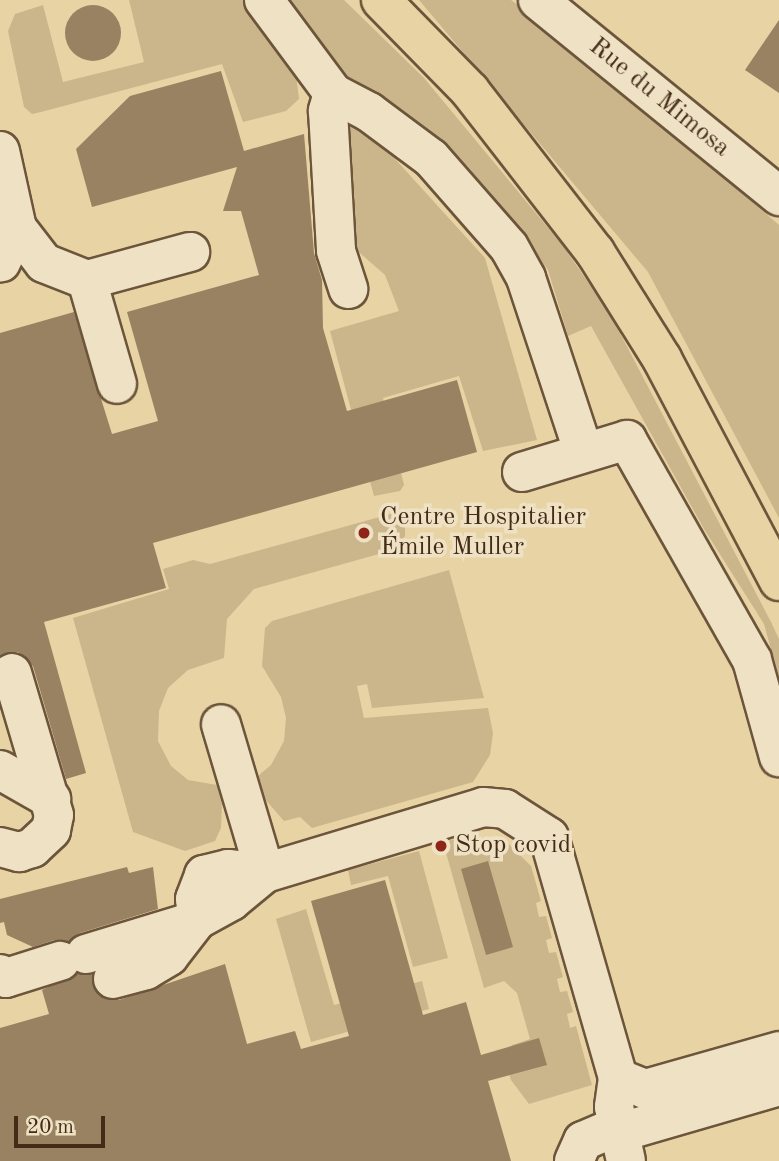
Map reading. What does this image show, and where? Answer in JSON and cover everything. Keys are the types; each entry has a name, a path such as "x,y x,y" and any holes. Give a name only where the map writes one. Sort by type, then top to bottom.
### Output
{"main road":[{"path":"381,0 488,113 595,252 673,379 779,582"}],"street":[{"path":"264,0 333,93 369,112 431,158 509,247 526,278 584,453"},
{"name":"Rue du Mimosa","path":"538,0 779,196"},
{"path":"333,93 328,111 336,251 348,289"},
{"path":"0,150 18,228 44,263 87,280 190,252"},
{"path":"1,262 18,228"},
{"path":"87,280 117,384"},
{"path":"522,472 627,440 752,660 779,757"},
{"path":"0,847 19,852 41,841 51,830 51,799 12,673"},
{"path":"221,724 265,873"},
{"path":"0,770 51,799"},
{"path":"13,983 86,965 146,970 169,956 197,920 231,901 265,873 483,807 505,809 536,825 549,837 618,1078 614,1107 624,1146"},
{"path":"618,1078 645,1089 779,1051"},
{"path":"624,1146 779,1086"},
{"path":"575,1161 583,1141 609,1130 624,1146"}],"shaded area":[{"path":"129,0 250,0 296,75 299,99 286,111 243,122 222,64 32,114 24,107 8,31 15,14 43,5 63,82 144,62"},
{"path":"281,0 344,0 424,78 564,247 611,316 771,622 779,639 779,678 764,624 704,529 591,326 568,336 548,270 532,249 345,81"},
{"path":"419,0 511,0 551,28 779,225 779,518 648,272"},
{"path":"346,123 387,150 485,258 537,440 483,451 459,376 383,398 404,485 400,491 374,496 330,331 399,311 385,275 353,247"},
{"path":"405,510 405,536 393,550 254,589 227,619 224,658 188,670 168,688 159,711 158,741 171,766 188,780 217,785 222,804 221,828 215,841 185,851 133,832 73,618 169,589 163,569 193,560 210,564"},
{"path":"449,570 484,698 372,708 367,684 357,686 364,718 488,708 493,733 490,755 473,782 312,828 300,817 284,821 264,798 259,785 259,775 271,765 284,741 286,718 281,697 262,666 265,628 272,621"},
{"path":"473,835 507,842 531,866 541,901 536,903 539,917 546,916 552,938 546,940 549,953 556,952 563,977 557,979 560,992 567,991 573,1012 567,1014 570,1028 576,1026 592,1085 529,1104 511,1080 507,1068 517,1065 512,1045 530,1039 517,993 504,981 484,988 443,842"},
{"path":"419,851 448,958 413,967 388,876 351,885 348,870"},
{"path":"306,909 334,1005 422,981 429,1009 311,1042 276,919"}],"building":[{"path":"87,5 99,5 109,9 117,17 121,33 117,49 109,57 99,61 87,61 77,57 69,49 65,39 65,27 69,17 77,9"},
{"path":"779,20 779,93 745,70"},
{"path":"221,71 244,151 304,134 314,253 322,280 323,328 347,411 457,380 477,452 153,543 166,588 44,622 86,773 66,779 33,666 18,652 0,655 0,333 74,312 112,434 158,421 127,312 259,275 241,211 223,211 237,167 92,207 76,149 130,96"},
{"path":"488,861 513,947 486,955 461,869"},
{"path":"127,867 129,873 153,867 158,909 80,933 69,942 54,940 33,947 7,935 4,922 0,923 0,899"},
{"path":"385,880 423,1015 466,1002 481,1055 539,1038 547,1065 488,1081 511,1161 0,1161 0,1028 49,1014 42,990 77,973 92,975 98,995 119,1000 225,964 247,1044 295,1031 301,1049 349,1036 311,901"}],"place":[{"name":"Centre Hospitalier Émile Muller","path":"364,533"},
{"name":"Stop covid","path":"441,846"}]}
